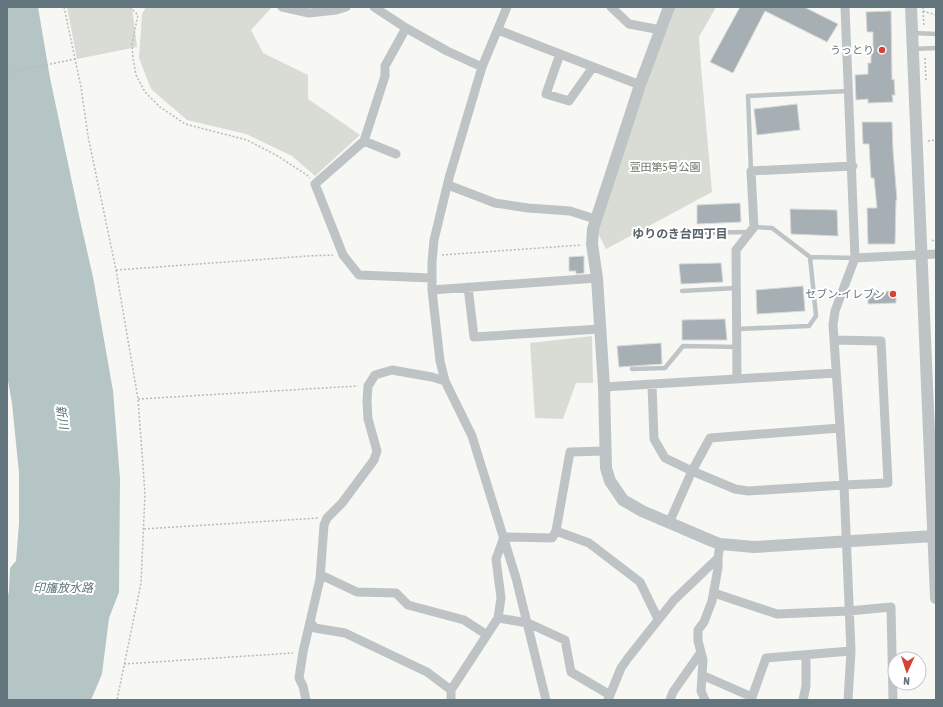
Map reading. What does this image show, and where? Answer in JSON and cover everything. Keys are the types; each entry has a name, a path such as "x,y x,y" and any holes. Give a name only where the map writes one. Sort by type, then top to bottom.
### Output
{"street":[{"path":"282,7 309,13 336,10 346,7"},
{"path":"374,7 406,28 447,51 482,67"},
{"path":"507,7 482,67 448,185 434,240 432,256 432,290 440,362 445,381 472,436 504,537 528,623 546,700"},
{"path":"611,7 620,11 629,24 660,30"},
{"path":"669,7 640,85 595,219 592,244 597,278 604,387 606,468 610,481 623,500 642,511 720,544 754,547 935,536"},
{"path":"846,7 855,258 835,311 832,325 844,484 851,651 848,700"},
{"path":"911,7 935,536 936,598"},
{"path":"406,28 386,66 386,76 364,141 315,184 343,255 359,276 432,278"},
{"path":"498,30 640,85"},
{"path":"560,54 546,94 569,101 593,67"},
{"path":"364,141 396,154"},
{"path":"737,378 736,250 752,230 751,171 852,166"},
{"path":"448,185 494,203 528,208 570,211 595,219"},
{"path":"855,258 936,254"},
{"path":"432,290 597,278"},
{"path":"468,287 474,337 600,329"},
{"path":"652,385 654,440 665,458 735,489 748,491 844,484 888,483 882,341 834,340"},
{"path":"306,700 304,686 299,678 303,652 320,575 324,531 327,518 342,503 374,460 377,451 368,419 368,386 375,375 392,370 432,377 445,381"},
{"path":"604,387 836,373"},
{"path":"669,523 692,471 710,438 840,428"},
{"path":"504,537 552,538 556,530 570,452 605,451"},
{"path":"556,530 589,543 640,582 658,619"},
{"path":"451,700 451,690 498,618 500,598 496,558 504,537"},
{"path":"705,700 701,691 703,660 698,641 698,630 704,622 712,601 718,568 720,544"},
{"path":"498,618 528,623 565,640 571,672 609,697 621,668 658,619 674,600 718,558"},
{"path":"320,575 357,592 396,593 408,604 464,620 487,635"},
{"path":"714,593 777,614 849,611 891,607 893,700"},
{"path":"310,622 315,628 345,633 420,669 451,690"},
{"path":"702,675 752,699 766,658 851,651"},
{"path":"670,700 673,692 701,652"},
{"path":"803,700 806,686 806,655"}],"lane":[{"path":"912,33 936,34"},
{"path":"912,50 936,48"},
{"path":"751,171 748,96 849,91"},
{"path":"696,233 772,228 810,256 855,258"},
{"path":"737,329 809,326 816,316 810,256"},
{"path":"682,291 736,288"},
{"path":"632,369 665,368 682,346 737,347"}],"path":[{"path":"64,7 81,87 88,136 116,270 138,399 144,494 141,583 117,700"},
{"path":"132,7 131,8 138,15 132,44 136,74 146,92 160,107 185,124 247,140 276,155 307,175 315,184"},
{"path":"923,7 924,27"},
{"path":"923,11 936,15"},
{"path":"925,58 926,86"},
{"path":"7,73 74,59"},
{"path":"927,140 936,140"},
{"path":"432,256 592,244"},
{"path":"116,270 308,256 343,255"},
{"path":"138,399 368,386"},
{"path":"143,529 327,518"},
{"path":"124,664 303,652"}],"green space":[{"path":"67,7 132,7 137,47 77,59"},
{"path":"146,7 272,7 251,30 263,53 308,75 308,99 360,135 315,176 292,156 246,134 187,120 151,89 139,58 142,14"},
{"name":"萱田第5号公園","path":"672,7 716,7 699,37 712,192 606,249 597,231"},
{"path":"592,336 593,383 576,383 563,419 535,418 530,343"}],"water":[{"name":"印旛放水路","path":"7,7 38,7 50,78 93,277 113,391 120,479 119,592 109,618 102,674 91,700 7,700 7,600 10,568 16,561 19,523 19,473 12,403 7,375"}],"building":[{"path":"740,7 804,7 838,24 827,42 765,11 733,73 710,62"},
{"path":"891,11 892,80 894,79 895,95 892,95 893,102 868,103 868,99 856,100 855,75 868,74 868,63 871,63 871,51 873,51 873,32 867,32 866,12"},
{"path":"797,104 800,130 757,135 754,109"},
{"path":"862,122 892,122 897,200 895,244 868,244 867,208 877,208 874,178 871,178 869,144 863,144"},
{"path":"740,203 741,222 697,224 697,205"},
{"path":"790,209 837,210 838,236 791,234"},
{"path":"584,256 584,273 576,274 576,271 569,271 569,257"},
{"path":"721,263 723,282 681,284 679,264"},
{"path":"803,286 805,311 757,314 756,290"},
{"path":"896,291 896,303 868,304 868,292"},
{"path":"725,319 727,340 682,340 682,320"},
{"path":"661,343 662,364 619,367 617,346"}],"place":[{"name":"うっとり","path":"882,50"},
{"name":"セブン-イレブン","path":"893,294"}],"district":[{"name":"ゆりのき台四丁目","path":"680,234"}],"water label":[{"name":"新川","path":"62,417"}]}
